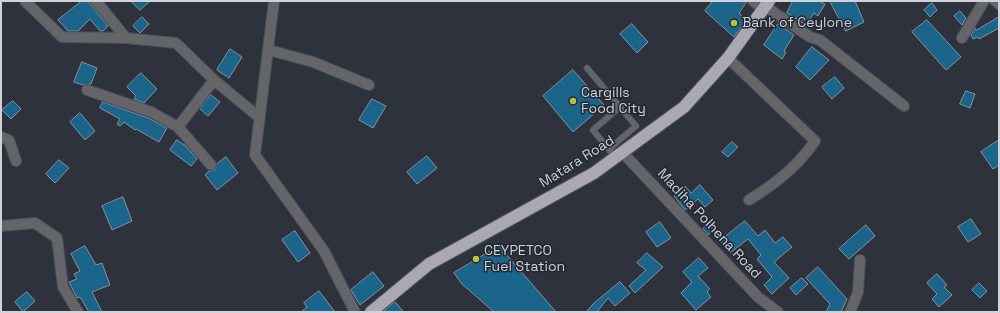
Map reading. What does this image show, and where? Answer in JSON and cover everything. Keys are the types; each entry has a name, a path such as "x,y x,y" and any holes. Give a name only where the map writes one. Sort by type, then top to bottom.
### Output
{"highway":[{"name":"Matara Road","path":"371,312 429,264 594,173 615,152 684,107 728,58 766,6"}],"street":[{"path":"96,1 126,38"},
{"path":"274,1 255,155 324,251 355,312"},
{"path":"753,1 766,6 810,37 820,40 904,106"},
{"path":"962,38 984,1"},
{"path":"995,1 999,4"},
{"path":"28,2 62,37 126,38 176,43 214,80 260,118"},
{"path":"269,50 313,62 369,85"},
{"path":"728,58 815,141 802,159 776,183 749,200"},
{"path":"178,127 214,80"},
{"path":"87,90 151,112 178,127 211,165"},
{"path":"1,137 9,140 16,161"},
{"name":"Madiha Polhena Road","path":"615,152 758,298 778,312"},
{"path":"1,226 35,223 57,238 63,287 78,312"},
{"path":"850,312 858,292 860,260"}],"lane":[{"path":"587,68 636,126 615,152 593,130 620,108"}],"building":[{"path":"82,1 88,1 108,26 103,31 100,31 90,19 78,31 68,31 58,20"},
{"path":"131,1 150,1 140,10"},
{"path":"713,1 747,1 739,13 746,20 734,37 705,11"},
{"path":"793,1 819,1 825,4 818,16 814,13 806,25 787,13"},
{"path":"830,1 855,1 864,22 846,31"},
{"path":"932,3 937,10 930,17 924,10"},
{"path":"960,11 966,18 962,25 954,16"},
{"path":"142,17 149,24 140,33 133,26"},
{"path":"999,17 999,28 979,39 978,37 973,39 971,35 975,28 976,30"},
{"path":"927,20 961,57 946,70 912,32"},
{"path":"632,24 648,42 637,53 620,34"},
{"path":"778,24 794,35 784,51 786,52 782,59 764,45"},
{"path":"812,47 829,60 810,80 796,67"},
{"path":"230,49 242,57 229,78 217,70"},
{"path":"82,62 97,68 91,84 83,85 74,82"},
{"name":"Cargills Food City","path":"573,70 604,105 573,132 543,96"},
{"path":"141,73 157,89 144,103 134,99 136,96 127,87"},
{"path":"835,77 844,88 832,99 822,87"},
{"path":"966,91 975,94 970,108 960,104"},
{"path":"211,95 220,102 208,116 200,109"},
{"path":"372,99 386,106 373,128 359,120"},
{"path":"13,101 21,109 11,119 2,110"},
{"path":"103,102 148,118 167,128 159,142 136,129 135,130 124,122 120,126 117,124 120,119 100,108"},
{"path":"80,113 95,131 85,140 70,122"},
{"path":"177,140 186,146 197,159 191,166 170,150"},
{"path":"999,140 999,165 993,169 981,152"},
{"path":"732,142 738,147 728,157 722,152"},
{"path":"427,156 437,168 417,184 407,172"},
{"path":"226,157 238,173 217,190 205,175 209,171 215,170 217,164"},
{"path":"59,160 69,168 55,183 46,174"},
{"path":"700,185 713,200 705,207 698,199 685,210 674,196 685,186 691,193"},
{"path":"123,197 132,221 112,230 102,206"},
{"path":"971,219 981,234 968,242 958,227"},
{"path":"745,221 758,236 765,230 775,243 783,237 792,247 774,262 789,278 772,294 764,285 772,277 757,259 761,255 748,239 730,253 720,241"},
{"path":"660,222 671,238 657,247 646,232"},
{"path":"708,224 714,228 708,235 703,229"},
{"path":"866,225 875,236 849,259 839,249"},
{"path":"295,231 310,253 298,262 282,240"},
{"path":"85,246 96,265 102,263 110,285 92,292 102,312 89,312 80,297 77,298 69,282 77,279 74,274 80,271 71,254"},
{"path":"499,246 556,312 494,312 462,284 454,273"},
{"path":"647,253 663,267 635,293 629,286 646,270 637,263"},
{"path":"699,258 708,268 698,276 710,289 707,292 711,297 696,310 681,293 692,282 683,272"},
{"path":"818,267 847,299 841,312 826,312 830,304 806,278"},
{"path":"373,272 384,286 360,305 351,290"},
{"path":"937,274 947,285 944,287 952,295 939,307 932,299 937,294 927,283"},
{"path":"802,278 808,284 796,295 790,288"},
{"path":"620,282 630,293 615,306 608,298 597,312 586,312 594,303"},
{"path":"979,283 987,291 980,298 972,290"},
{"path":"319,291 335,312 301,312 307,307 304,303"},
{"path":"27,292 35,301 23,312 15,302"},
{"path":"395,302 404,312 383,312"}],"place":[{"name":"Bank of Ceylone","path":"734,23"},
{"name":"Cargills Food City","path":"573,101"},
{"name":"CEYPETCO Fuel Station","path":"476,259"}]}
